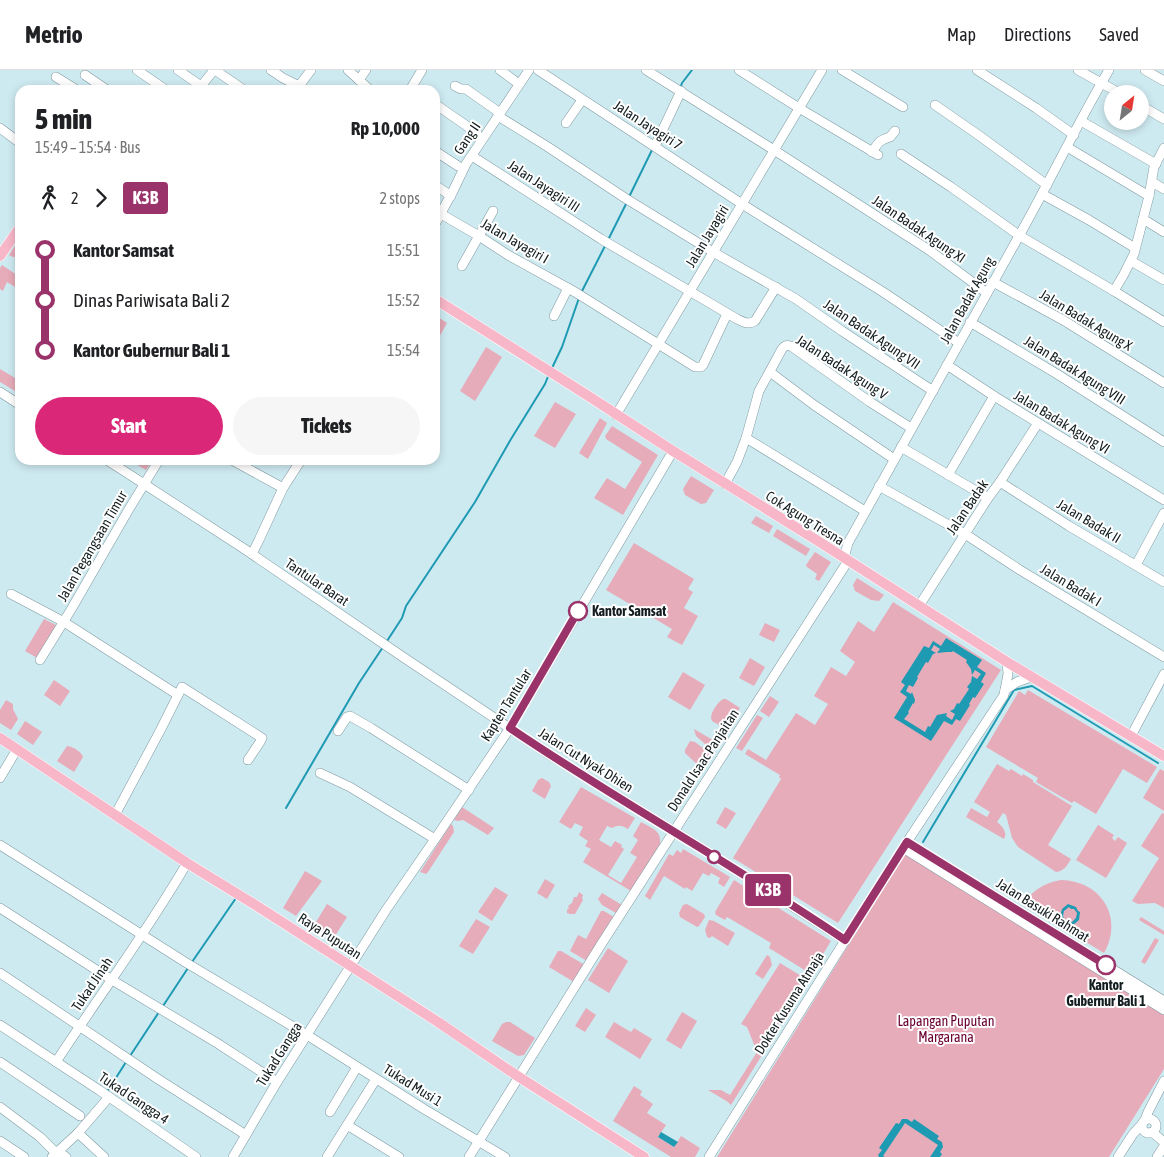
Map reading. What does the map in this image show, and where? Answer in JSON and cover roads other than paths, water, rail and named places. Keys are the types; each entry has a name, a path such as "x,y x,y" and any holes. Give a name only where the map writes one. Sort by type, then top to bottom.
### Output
{"main road":[{"path":"0,256 15,234"},
{"name":"Cok Agung Tresna","path":"440,302 673,452 1007,662 1164,756"},
{"name":"Raya Puputan","path":"0,738 187,863 438,1022 644,1157"}],"street":[{"path":"137,70 159,85"},
{"path":"178,70 196,85"},
{"path":"271,70 297,85"},
{"path":"300,85 311,70"},
{"path":"348,70 364,85"},
{"path":"359,80 366,70"},
{"path":"414,85 422,70"},
{"path":"500,70 519,84"},
{"name":"Gang II","path":"440,212 451,196 466,164 529,70"},
{"name":"Jalan Jayagiri 7","path":"538,70 959,343"},
{"name":"Jalan Badak Agung XI","path":"646,70 860,206 936,256 987,293"},
{"path":"739,70 875,154 879,141 890,137 895,132"},
{"name":"Jalan Jayagiri","path":"616,415 822,70"},
{"path":"842,70 904,107"},
{"path":"978,70 1074,135"},
{"path":"1078,70 1105,85"},
{"name":"Jalan Badak Agung","path":"842,557 865,511 1020,236 1109,70"},
{"path":"1146,70 1164,82"},
{"path":"201,85 212,71 236,85"},
{"path":"85,76 99,85"},
{"path":"56,78 68,85"},
{"name":"Jalan Badak Agung VII","path":"455,86 461,89 466,88 499,114 625,198 713,252 796,299 933,392"},
{"path":"653,145 680,90"},
{"path":"566,123 582,100"},
{"path":"934,105 1047,185"},
{"path":"440,107 477,133"},
{"path":"1149,110 1164,119"},
{"path":"1081,120 1156,164"},
{"path":"0,128 15,139"},
{"path":"1067,148 1149,196"},
{"path":"1114,290 1131,261 1144,219 1156,164 1164,148"},
{"path":"440,154 458,166"},
{"path":"902,154 1020,236 1114,290 1164,322"},
{"name":"Jalan Jayagiri III","path":"472,156 601,239 727,314 746,323 751,323 758,317 776,287"},
{"path":"1152,182 1164,189"},
{"path":"440,188 451,196"},
{"path":"1042,194 1135,248"},
{"path":"462,266 493,211"},
{"name":"Jalan Jayagiri I","path":"440,218 479,236 508,255 571,290 695,367 703,365 727,314"},
{"path":"1144,219 1164,232"},
{"path":"1131,261 1164,280"},
{"name":"Jalan Badak Agung X","path":"993,282 1062,320 1164,383"},
{"path":"554,316 571,290"},
{"name":"Jalan Badak Agung VIII","path":"970,322 1057,374 1164,442"},
{"name":"Jalan Badak Agung V","path":"725,484 737,462 746,438 759,391 782,349 787,345 792,346 870,402 911,428"},
{"name":"Jalan Badak Agung VI","path":"947,365 1164,500"},
{"path":"770,372 814,405 894,459"},
{"path":"0,392 15,402"},
{"path":"948,475 994,396"},
{"name":"Jalan Badak","path":"919,606 1038,423"},
{"path":"746,438 865,511"},
{"path":"901,447 988,498"},
{"name":"Kapten Tantular","path":"350,966 435,839 466,788 510,728 673,452"},
{"name":"Tantular Barat","path":"115,465 252,554 510,728"},
{"name":"Jalan Pegangsaan Timur","path":"40,660 156,465"},
{"path":"241,465 284,488"},
{"path":"252,554 284,488 298,465"},
{"name":"Jalan Badak II","path":"1000,482 1069,526 1164,582"},
{"name":"Jalan Badak I","path":"879,486 965,534 1020,570 1164,657"},
{"path":"1136,565 1164,513"},
{"name":"Donald Isaac Panjaitan","path":"469,1157 549,1027 674,832 842,557"},
{"path":"11,594 64,622 260,736 262,738 261,741 248,760"},
{"path":"1006,689 1007,662"},
{"path":"1131,736 1164,674"},
{"name":"Dokter Kusuma Atmaja","path":"709,1157 905,845 991,714 1002,693 1017,682 1031,677"},
{"path":"115,815 180,691"},
{"path":"338,731 348,716 350,716 466,788"},
{"name":"Jalan Cut Nyak Dhien","path":"510,728 553,757 808,915 845,940"},
{"path":"0,778 17,749"},
{"path":"320,773 350,787 435,839"},
{"name":"Jalan Basuki Rahmat","path":"905,845 1164,1001"},
{"name":"Jalan Basuki Rahmat","path":"905,845 1164,1010"},
{"name":"Tukad Musi 1","path":"0,846 185,962 505,1157"},
{"name":"Tukad Jinah","path":"56,1062 112,980 187,863"},
{"path":"0,908 277,1082"},
{"name":"Tukad Gangga","path":"233,1157 277,1082 350,966"},
{"path":"0,973 123,1056 246,1135"},
{"path":"0,1025 56,1062"},
{"path":"0,1062 80,1116"},
{"name":"Tukad Gangga 4","path":"56,1062 196,1157"},
{"path":"330,1112 357,1067"},
{"path":"327,1157 376,1079"},
{"path":"1164,1081 1148,1112 1151,1127 1164,1142"},
{"path":"54,1152 78,1133 108,1097"},
{"path":"0,1108 40,1137 54,1152 66,1157"},
{"path":"347,1125 399,1157"},
{"path":"1118,1157 1129,1141 1151,1127"},
{"path":"78,1133 104,1157"},
{"path":"0,1141 24,1157"},
{"path":"1157,1157 1164,1146"}],"water":[{"path":"946,638 982,660 977,667 986,673 981,682 984,684 975,698 973,697 960,721 956,719 952,725 944,721 931,741 894,718 907,697 900,692 905,685 901,682 924,646 929,648 933,641 941,646","holes":["934,645 940,649 937,653 953,651 967,660 966,662 971,669 972,675 975,670 981,674 977,679 972,676 971,682 967,687 969,689 959,704 957,703 954,709 950,711 955,714 952,720 946,716 947,713 937,715 925,732 904,719 915,700 912,692 911,694 906,691 909,685 913,687 926,662 928,663 933,654 936,653 931,650"]},
{"path":"1068,904 1076,907 1080,912 1079,920 1073,925 1070,923 1070,925 1062,920 1060,917 1062,909","holes":["1069,907 1074,909 1077,913 1076,918 1072,922 1066,921 1063,916 1064,911"]},
{"path":"902,1119 912,1122 914,1119 939,1136 937,1139 942,1142 943,1147 940,1157 930,1157 938,1145 905,1123 883,1156 885,1157 879,1157 878,1155 882,1150 879,1148 896,1123 899,1124"},
{"path":"661,1132 678,1142 674,1147 658,1137"}],"waterway":[{"path":"680,89 682,83 692,70"},
{"path":"629,197 652,150"},
{"path":"608,240 627,202"},
{"path":"581,293 606,244"},
{"path":"552,368 562,347 579,298"},
{"path":"387,641 402,618 406,606 475,502 545,384 549,374"},
{"path":"286,808 359,683 383,647"},
{"path":"923,842 1014,690 1032,686 1158,763"},
{"path":"192,962 236,898"},
{"path":"163,1006 188,968"},
{"path":"130,1056 159,1012"},
{"path":"107,1092 126,1062"}],"place":[{"name":"Kantor Samsat","path":"578,611"},
{"name":"Kantor Gubernur Bali 1","path":"1106,965"}],"park label":[{"name":"Lapangan Puputan Margarana","path":"946,1030"}]}
